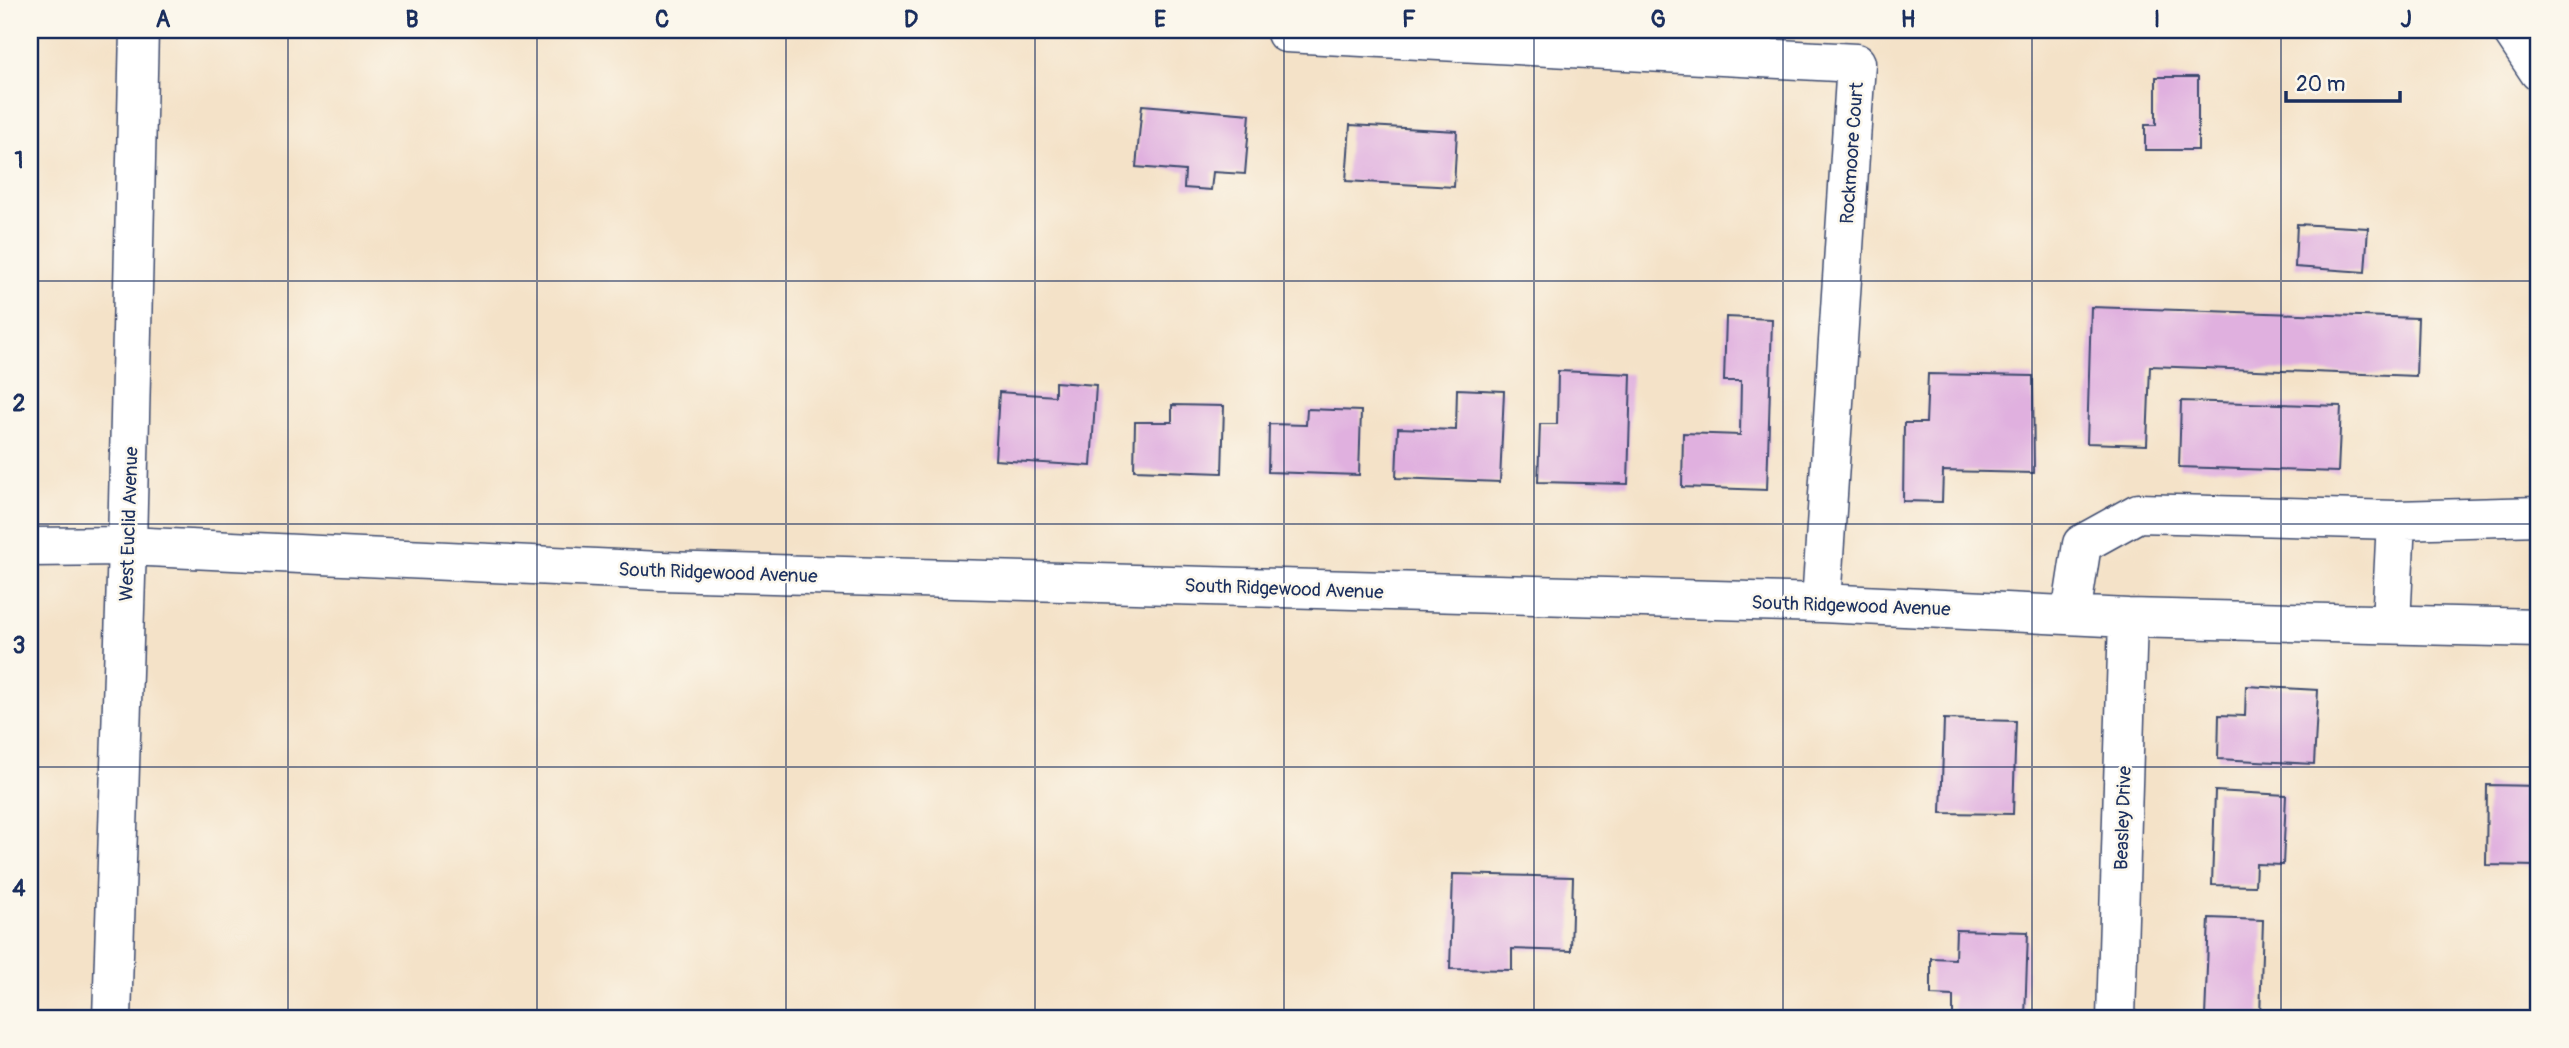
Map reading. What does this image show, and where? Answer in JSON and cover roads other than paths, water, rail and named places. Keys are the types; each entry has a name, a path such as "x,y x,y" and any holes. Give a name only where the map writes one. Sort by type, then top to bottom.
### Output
{"street":[{"name":"West Euclid Avenue","path":"112,1018 139,30"},
{"path":"2511,30 2539,72"},
{"name":"Rockmoore Court","path":"1286,33 1856,63 1821,603"},
{"path":"2071,615 2082,544 2138,513 2396,520 2539,516"},
{"path":"2391,624 2396,520"},
{"name":"South Ridgewood Avenue","path":"30,547 127,545 661,571 1821,603 2128,618 2539,628"},
{"name":"Beasley Drive","path":"2116,1018 2128,618"}]}
